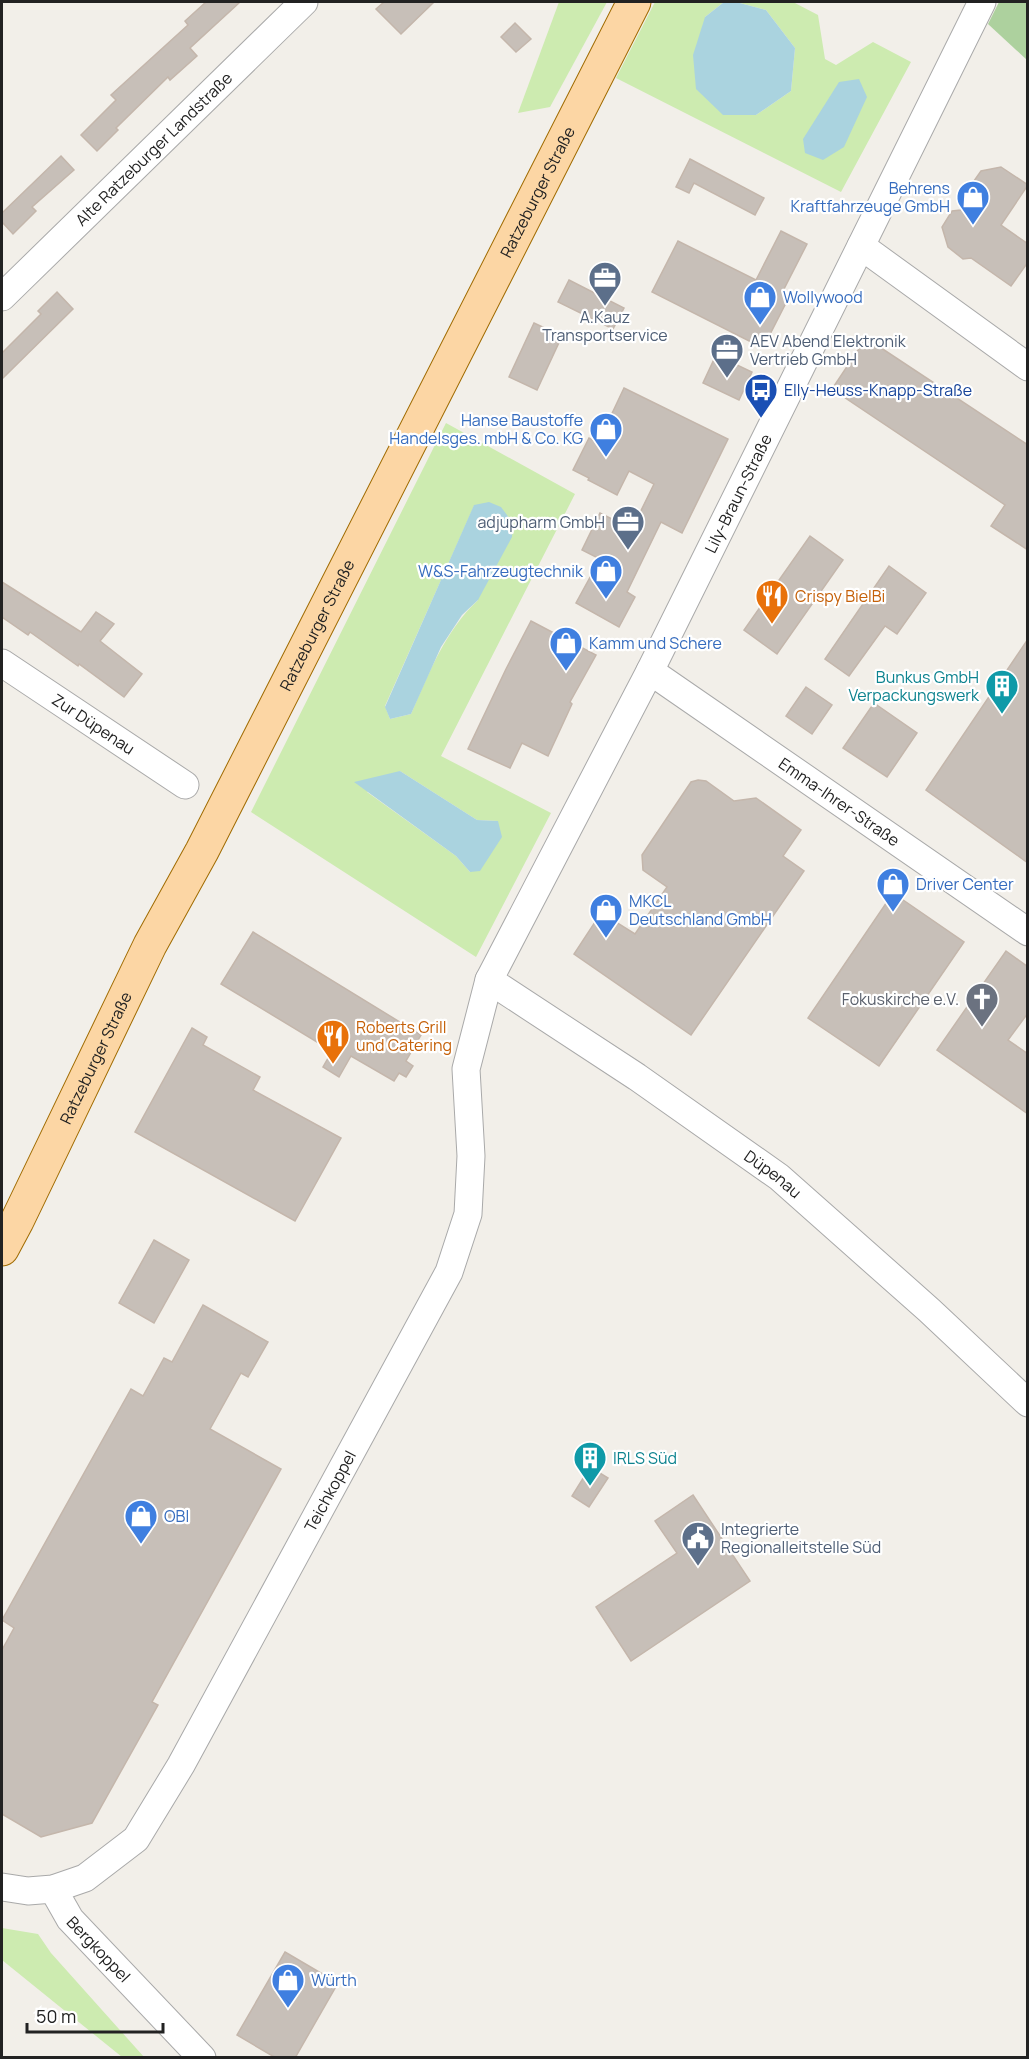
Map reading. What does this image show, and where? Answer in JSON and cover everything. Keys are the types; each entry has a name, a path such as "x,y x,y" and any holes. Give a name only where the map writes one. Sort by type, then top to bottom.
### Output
{"main road":[{"name":"Ratzeburger Straße","path":"2,1249 150,945 202,851 634,2"}],"street":[{"name":"Alte Ratzeburger Landstraße","path":"2,297 304,2"},
{"name":"Lily-Braun-Straße","path":"489,981 650,671 982,2"},
{"path":"861,246 1028,366"},
{"name":"Zur Düpenau","path":"2,663 184,785"},
{"name":"Emma-Ihrer-Straße","path":"650,671 1028,932"},
{"name":"Düpenau","path":"489,981 637,1077 779,1177 929,1310 1028,1403"},
{"name":"Teichkoppel","path":"2,1887 28,1892 53,1889 85,1878 136,1839 181,1765 449,1272 468,1214 471,1156 466,1069 489,981"},
{"name":"Bergkoppel","path":"53,1889 70,1918 202,2058"}],"green space":[{"path":"559,2 607,2 550,107 518,113"},
{"path":"655,2 724,2 705,17 756,115 791,91 795,48 766,10 736,2 793,2 818,15 825,59 836,65 873,42 911,62 841,192 616,78"},
{"path":"999,2 1027,2 1027,60 988,24"},
{"path":"446,423 575,494 441,756 551,813 476,957 251,812","holes":["474,506 478,600 466,612 447,639 431,668 411,714 390,719 385,706","400,771 477,820 498,821 470,872 456,856 367,792"]},
{"path":"2,1928 38,1934 51,1953 144,2057 122,2057 2,1960"}],"water":[{"path":"724,2 736,2 766,10 795,48 791,91 756,115 723,115 696,89 693,55 705,17"},
{"path":"859,79 867,97 844,147 823,160 805,153 803,139 839,82"},
{"path":"489,502 501,507 513,523 512,537 478,600 462,615 441,647 411,714 390,719 385,707 474,505"},
{"path":"400,771 477,820 498,821 502,837 480,871 470,872 456,856 354,782"}],"building":[{"path":"206,2 240,2 190,48 197,56 170,80 168,77 116,128 118,130 97,151 81,135 116,100 111,95 188,25 185,21"},
{"path":"384,2 434,2 401,34 376,9"},
{"path":"515,23 531,39 516,52 501,37"},
{"path":"61,156 74,170 32,207 36,211 13,234 2,222 2,213"},
{"path":"690,159 764,198 755,215 694,183 689,193 676,187"},
{"name":"Behrens Kraftfahrzeuge GmbH","path":"1001,167 1028,185 1001,225 1028,244 1028,262 1011,286 971,258 963,259 948,247 942,227 952,211 961,210 972,194 969,188 981,171"},
{"path":"781,231 807,244 782,293 789,297 763,348 652,292 678,241 756,280"},
{"path":"569,280 624,308 613,329 558,302"},
{"path":"57,292 73,309 2,379 2,353 41,314 38,311"},
{"path":"534,323 562,336 537,390 509,377"},
{"path":"866,338 1028,445 1028,550 991,526 1005,505 832,389"},
{"path":"716,355 752,372 739,400 703,383"},
{"path":"624,388 728,439 682,533 661,522 627,592 635,597 619,627 576,603 600,559 582,550 600,513 632,529 654,484 629,471 617,495 573,470 589,438 598,443"},
{"path":"810,536 843,560 777,654 744,630"},
{"path":"889,566 926,593 897,634 885,626 849,676 825,659"},
{"path":"2,582 81,632 96,612 114,624 100,641 142,674 124,697 79,664 78,666 30,632 28,635 2,617"},
{"path":"531,621 596,655 570,702 572,704 548,756 522,743 510,768 468,749"},
{"name":"Bunkus GmbH Verpackungswerk","path":"1028,639 1028,863 926,790"},
{"path":"806,687 832,705 812,734 786,716"},
{"path":"874,703 917,733 887,777 843,748"},
{"path":"706,781 734,801 756,798 801,830 783,856 804,871 691,1035 574,954 595,922 601,919 608,917 635,934 667,887 643,870 642,855 691,782"},
{"path":"893,893 964,942 879,1066 808,1018"},
{"path":"253,932 421,1035 406,1061 413,1066 406,1077 399,1073 394,1081 351,1056 339,1077 323,1067 332,1051 221,984"},
{"path":"1006,951 1028,967 1028,1013 1008,1040 1028,1054 1028,1114 937,1050"},
{"path":"192,1028 207,1037 203,1045 260,1077 253,1090 341,1138 295,1221 135,1132"},
{"path":"154,1240 189,1260 154,1323 119,1303"},
{"name":"OBI","path":"203,1305 268,1342 248,1377 241,1373 210,1429 281,1469 152,1702 158,1705 92,1823 41,1837 2,1814 2,1650 14,1628 2,1620 131,1389 143,1396 164,1358 172,1362"},
{"name":"IRLS Süd","path":"590,1467 608,1478 589,1507 572,1496"},
{"name":"Integrierte Regionalleitstelle Süd","path":"693,1495 750,1581 631,1661 596,1607 677,1553 655,1521"},
{"name":"Würth","path":"285,1952 338,1983 295,2058 276,2058 237,2035"}],"place":[{"name":"Behrens Kraftfahrzeuge GmbH","path":"973,226"},
{"name":"A.Kauz Transportservice","path":"605,307"},
{"name":"Wollywood","path":"760,326"},
{"name":"AEV Abend Elektronik Vertrieb GmbH","path":"727,379"},
{"name":"Elly-Heuss-Knapp-Straße","path":"761,419"},
{"name":"Hanse Baustoffe Handelsges. mbH & Co. KG","path":"606,458"},
{"name":"adjupharm GmbH","path":"628,551"},
{"name":"W&S-Fahrzeugtechnik","path":"606,600"},
{"name":"Crispy BielBi","path":"772,625"},
{"name":"Kamm und Schere","path":"566,672"},
{"name":"Bunkus GmbH Verpackungswerk","path":"1002,715"},
{"name":"Driver Center","path":"893,913"},
{"name":"MKCL Deutschland GmbH","path":"606,939"},
{"name":"Fokuskirche e.V.","path":"982,1028"},
{"name":"Roberts Grill und Catering","path":"333,1065"},
{"name":"IRLS Süd","path":"590,1487"},
{"name":"OBI","path":"141,1545"},
{"name":"Integrierte Regionalleitstelle Süd","path":"698,1567"},
{"name":"Würth","path":"288,2009"}]}
